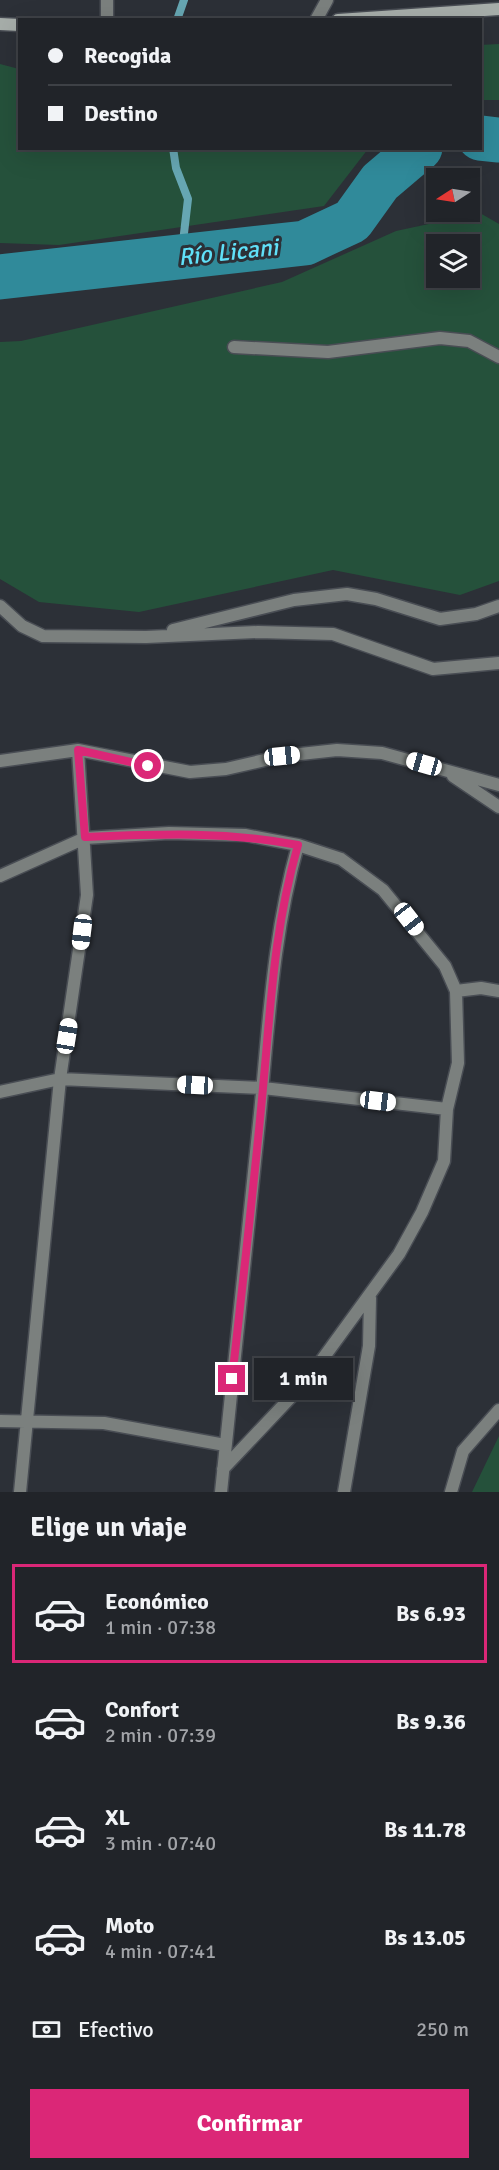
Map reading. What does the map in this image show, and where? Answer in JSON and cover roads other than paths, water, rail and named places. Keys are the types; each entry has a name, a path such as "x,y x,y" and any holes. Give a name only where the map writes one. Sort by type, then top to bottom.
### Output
{"main road":[{"path":"367,18 499,9"},
{"path":"0,24 18,25"}],"street":[{"path":"317,18 327,0"},
{"path":"107,18 111,1"},
{"path":"234,346 328,352 440,338 469,340 499,357"},
{"path":"146,637 294,600 347,594 376,599 440,619 476,614 499,606"},
{"path":"0,606 22,626 43,636 146,637 258,632 333,634 433,669 499,663"},
{"path":"20,1492 60,1079 87,895 78,750"},
{"path":"0,761 78,750 190,772 226,768 282,756 337,750 382,753 499,785"},
{"path":"444,770 499,807"},
{"path":"0,876 85,837 170,833 245,835 298,845 341,859 383,890 445,966 456,992 458,1064 447,1110 444,1161 422,1212 399,1254 370,1298 308,1380 223,1469"},
{"path":"220,1492 263,1088 272,965 284,895 298,845"},
{"path":"456,992 481,988 499,991"},
{"path":"0,1092 60,1079 263,1088 447,1110"},
{"path":"344,1492 369,1346 370,1298"},
{"path":"451,1492 463,1451 499,1410"},
{"path":"0,1421 104,1423 225,1445"}],"waterway":[{"path":"178,18 184,0"},
{"name":"Río Licani","path":"482,138 499,140"},
{"path":"173,150 176,168 188,199 181,259"},
{"name":"Río Licani","path":"0,277 305,243 352,221 380,182 418,150"}]}
